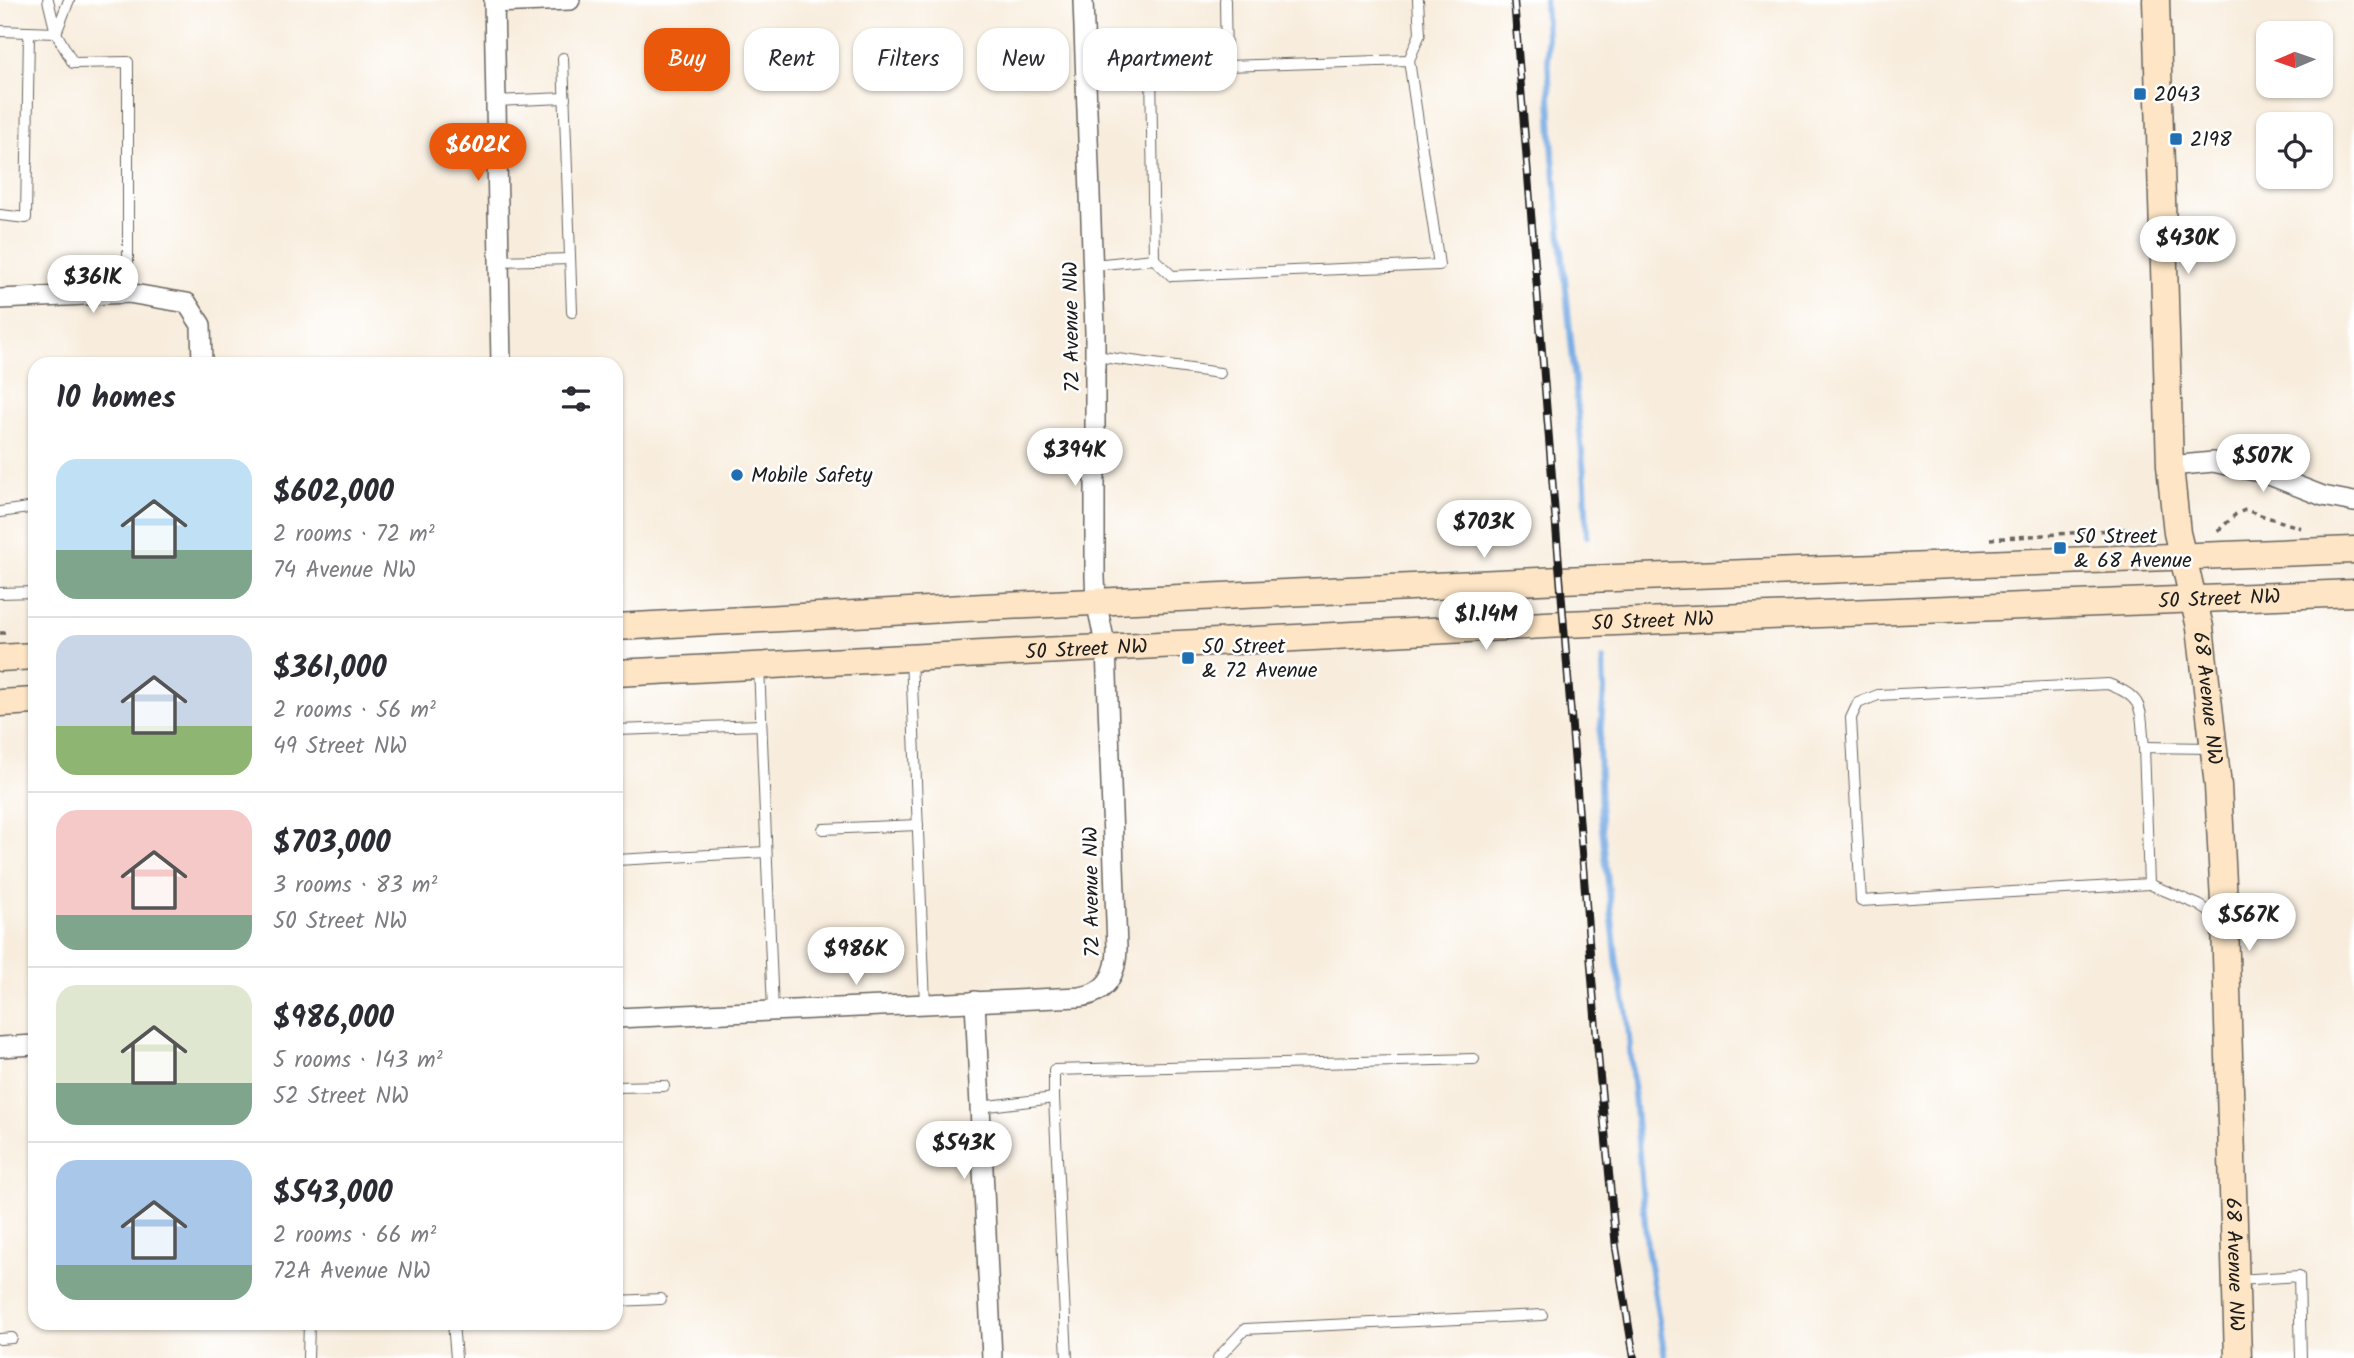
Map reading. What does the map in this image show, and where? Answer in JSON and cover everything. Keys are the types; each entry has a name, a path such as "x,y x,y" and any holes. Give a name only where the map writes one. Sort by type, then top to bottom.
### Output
{"main road":[{"name":"68 Avenue NW","path":"2156,0 2170,466 2177,533 2200,626 2215,748 2225,922 2238,1358"},
{"name":"50 Street NW","path":"623,627 1096,601 1561,580 2354,551"},
{"name":"50 Street NW","path":"623,673 1565,624 2354,593"},
{"path":"0,658 28,656"},
{"path":"0,703 28,701"}],"street":[{"path":"501,357 494,2 569,0"},
{"name":"72 Avenue NW","path":"975,1002 1088,996 1107,984 1117,964 1106,648 1096,601 1095,356 1083,0"},
{"path":"0,299 128,293 187,303 201,325 202,357"},
{"path":"2170,466 2213,462 2264,473 2323,496 2354,502"},
{"path":"623,1018 975,1002 992,1358"},
{"path":"0,1047 28,1045"}],"lane":[{"path":"48,0 57,33 73,63 128,62 128,293"},
{"path":"57,33 69,0"},
{"path":"1226,0 1226,28"},
{"path":"1152,91 1154,259 1172,276 1439,265 1409,60 1420,34 1419,0"},
{"path":"0,31 57,33"},
{"path":"0,215 26,218 29,33"},
{"path":"564,58 572,312"},
{"path":"1237,66 1409,60"},
{"path":"496,101 565,98"},
{"path":"499,261 570,259"},
{"path":"1093,265 1154,259"},
{"path":"1095,356 1220,373"},
{"path":"0,512 28,508"},
{"path":"0,593 28,592"},
{"path":"911,658 925,1004"},
{"path":"758,666 772,1011"},
{"path":"2149,884 2144,747 2139,703 2128,691 2108,684 1878,695 1858,703 1851,718 1861,901 2149,884 2199,905 2225,922"},
{"path":"623,730 761,724"},
{"path":"2144,747 2215,748"},
{"path":"823,829 918,825"},
{"path":"623,860 766,852"},
{"path":"1067,1358 1054,1070 1474,1059"},
{"path":"623,1087 664,1086"},
{"path":"981,1107 1054,1098"},
{"path":"2235,1280 2299,1276 2301,1358"},
{"path":"623,1301 661,1299"},
{"path":"1218,1358 1245,1329 1542,1315"},
{"path":"308,1358 309,1330"},
{"path":"454,1330 456,1358"},
{"path":"0,1339 12,1338"}],"path":[{"path":"2220,531 2236,514 2245,510 2310,530"}],"waterway":[{"path":"1545,0 1553,157 1585,484 1587,536"},
{"path":"1603,660 1604,692 1599,746 1601,819 1617,965 1627,1014 1647,1247 1665,1358"}],"railway":[{"path":"1514,0 1599,1066 1616,1248 1634,1358"}],"place":[{"name":"2043","path":"2140,94"},
{"name":"2198","path":"2176,139"},
{"name":"Mobile Safety","path":"737,475"},
{"name":"50 Street & 68 Avenue","path":"2060,548"},
{"name":"50 Street & 72 Avenue","path":"1188,658"}]}
